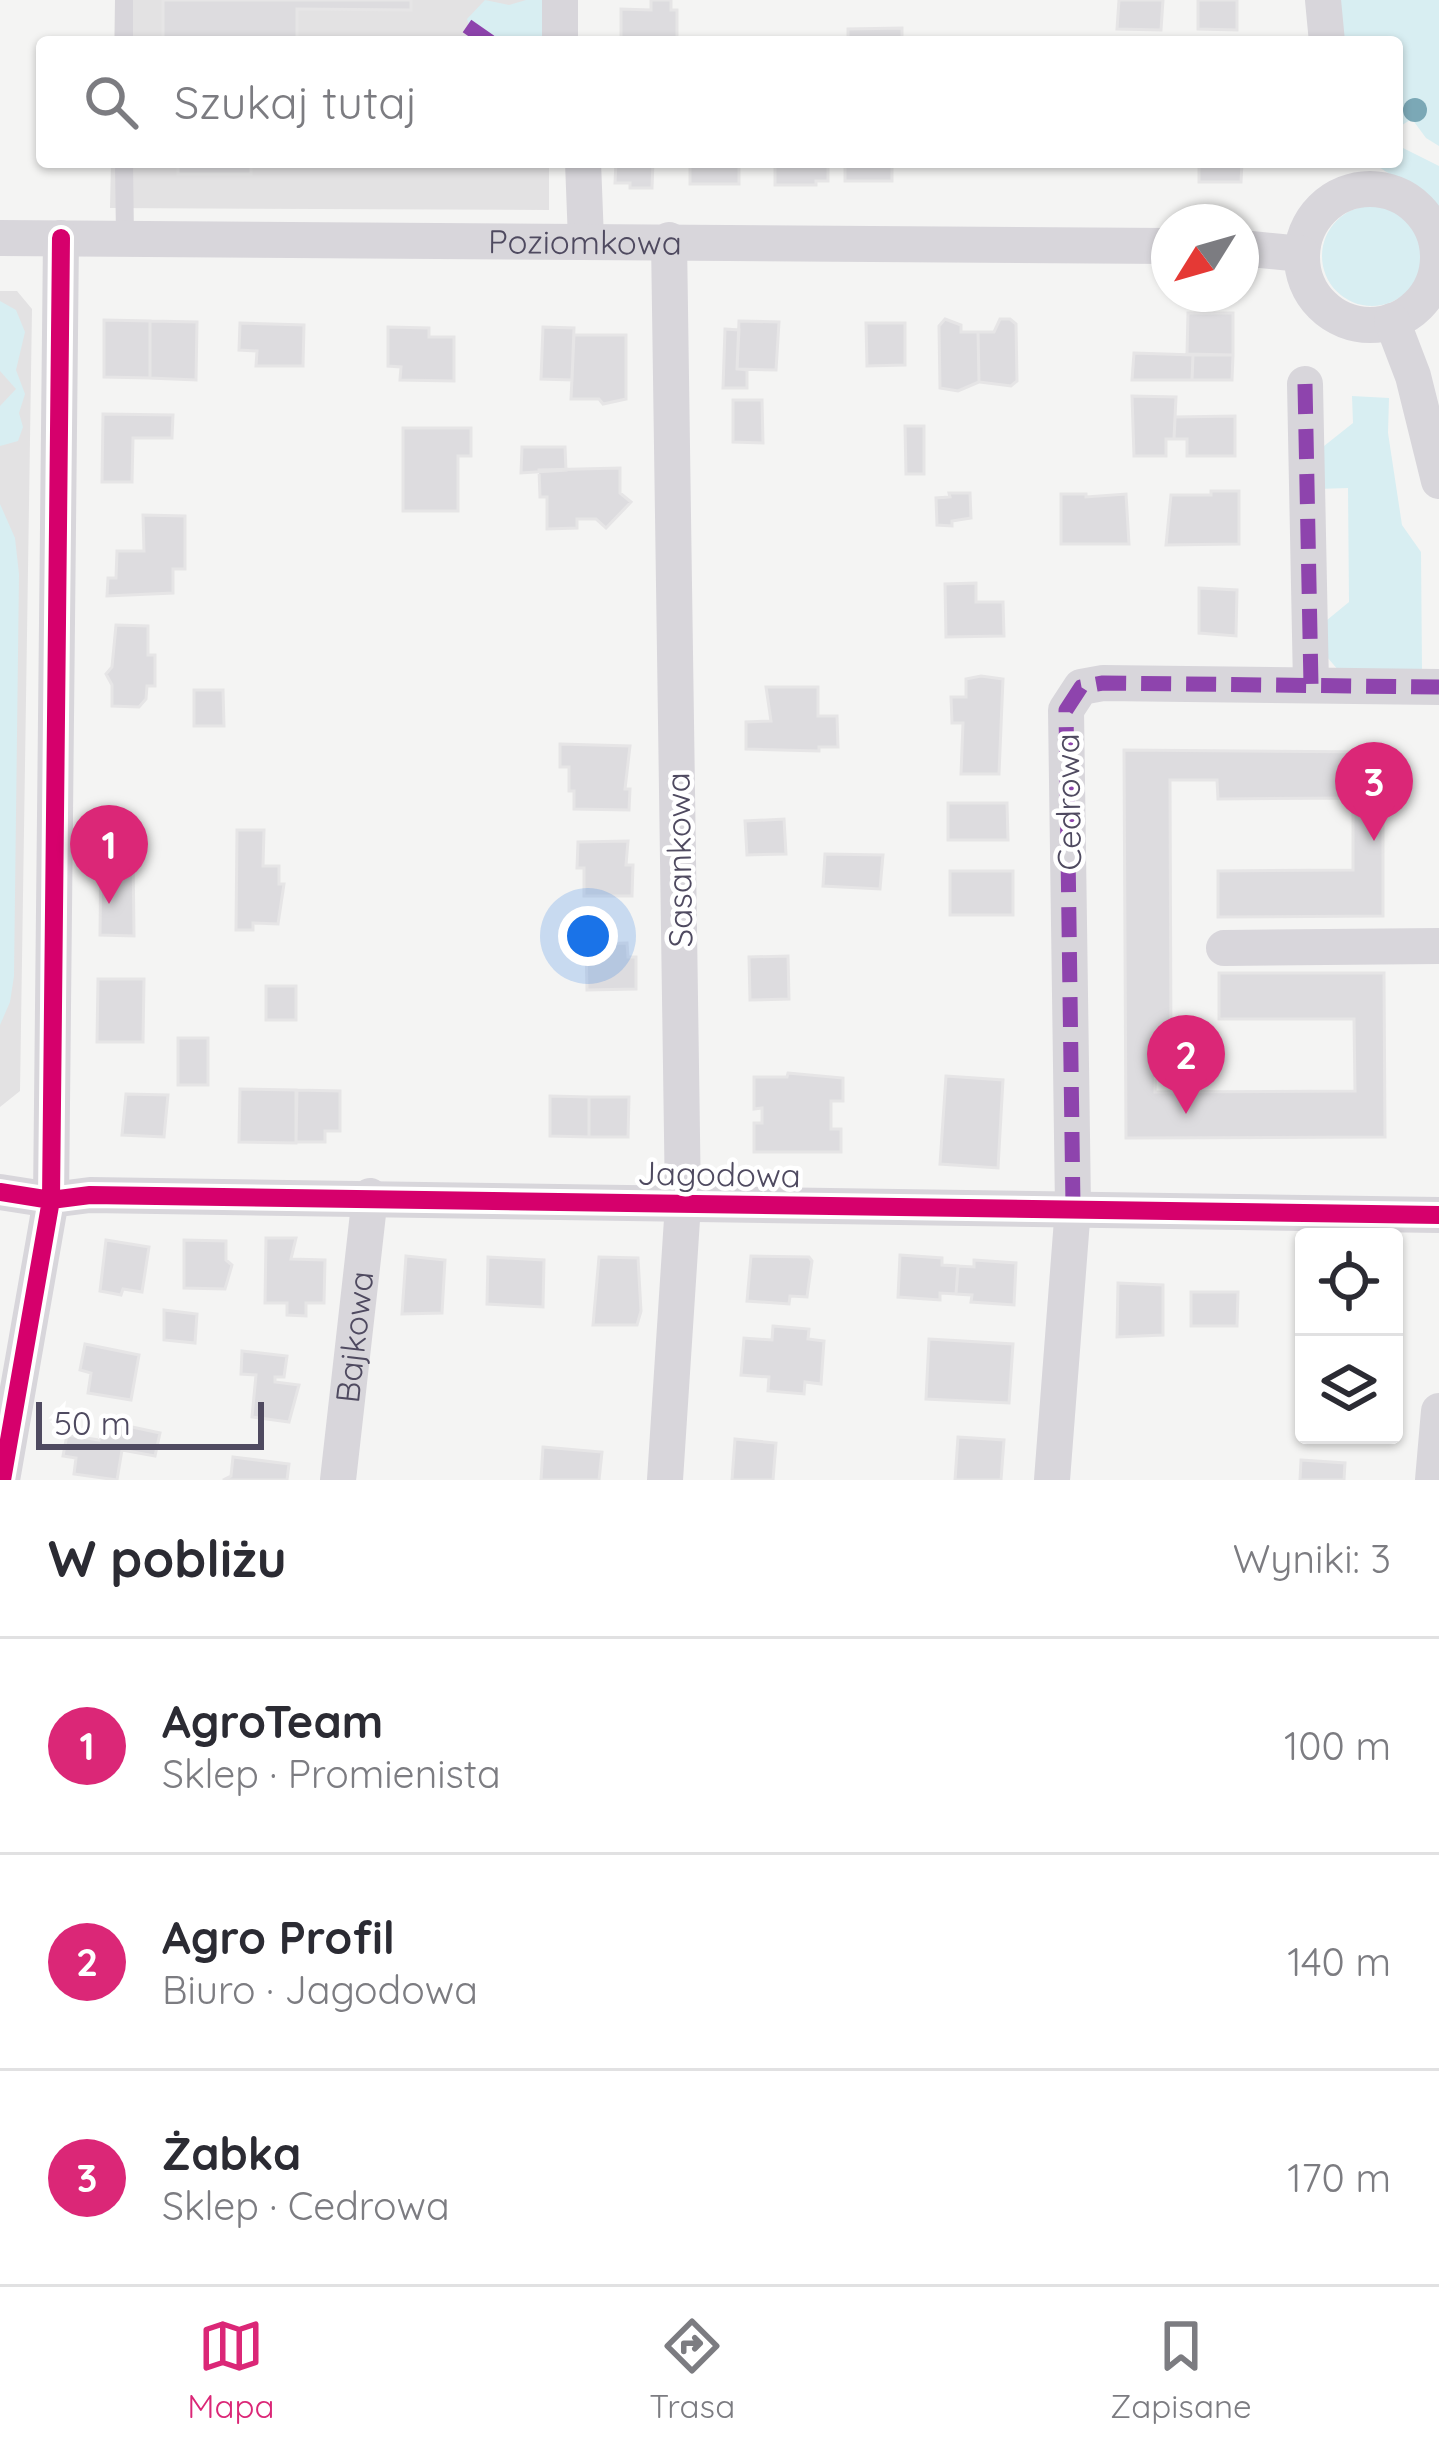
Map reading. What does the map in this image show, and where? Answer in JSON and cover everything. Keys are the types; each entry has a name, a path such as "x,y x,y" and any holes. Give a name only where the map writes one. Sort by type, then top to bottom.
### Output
{"street":[{"path":"560,0 560,36"},
{"path":"1323,0 1326,36"},
{"path":"584,168 586,240"},
{"path":"1352,176 1413,203 1426,218 1439,256 1430,289 1420,303 1392,321 1370,325 1348,321 1329,311 1305,276 1305,237 1323,207 1352,176"},
{"name":"Poziomkowa","path":"0,238 1151,246"},
{"path":"2,1480 51,1200 61,238"},
{"name":"Sasankowa","path":"664,1480 683,1250 669,240"},
{"path":"1259,250 1302,254"},
{"path":"1392,321 1413,376 1439,481"},
{"path":"1305,384 1311,685"},
{"name":"Cedrowa","path":"1052,1480 1073,1207 1066,710 1081,687 1103,683 1439,687"},
{"path":"1224,948 1439,946"},
{"name":"Jagodowa","path":"0,1192 51,1200 90,1195 370,1196 1439,1215"},
{"name":"Bajkowa","path":"338,1480 370,1196"},
{"path":"1433,1480 1439,1411"}],"lane":[{"path":"124,0 124,36"},
{"path":"124,168 124,238"}],"shaded area":[{"path":"115,0 549,0 549,36 114,36"},
{"path":"485,0 509,5 549,0 549,36 473,36 467,19"},
{"path":"1340,0 1439,0 1439,146 1412,119 1403,124 1403,36 1343,36"},
{"path":"1403,148 1439,166 1439,207 1424,193 1382,168 1403,168"},
{"path":"111,168 549,168 549,210 110,208"},
{"path":"1372,206 1408,220 1422,256 1408,292 1372,306 1336,292 1322,256 1336,220"},
{"path":"0,291 17,291 32,309 20,1091 0,1107"},
{"path":"0,301 16,310 25,332 16,370 25,394 18,441 0,446 0,406 16,389 0,371"},
{"path":"1352,396 1389,398 1388,433 1402,525 1421,552 1422,670 1339,671 1321,650 1321,625 1349,602 1348,488 1317,489 1319,450 1353,423"},
{"path":"0,504 15,538 19,574 14,976 0,1025"}],"building":[{"path":"163,0 411,0 411,10 297,9 297,36 163,36"},
{"path":"651,0 671,0 671,10 677,10 677,36 621,36 621,9 651,10"},
{"path":"1119,0 1163,0 1161,30 1117,29"},
{"path":"1198,0 1237,0 1237,30 1198,29"},
{"path":"902,28 902,36 848,36 848,29"},
{"path":"178,168 251,168 251,174 178,174"},
{"path":"616,168 653,168 652,188 615,183"},
{"path":"690,168 739,168 739,184 690,184"},
{"path":"775,168 828,168 828,181 816,181 816,185 775,185"},
{"path":"845,168 892,168 892,181 845,181"},
{"path":"1199,168 1242,168 1241,182 1199,182"},
{"path":"1188,313 1233,313 1233,355 1187,354"},
{"path":"945,319 961,325 961,332 978,332 979,382 958,391 940,388 939,326"},
{"path":"1000,319 1016,324 1017,381 1011,386 979,382 978,332 994,332"},
{"path":"104,320 150,321 150,378 104,377"},
{"path":"150,321 197,322 196,380 150,378"},
{"path":"739,321 779,322 776,370 737,369"},
{"path":"240,323 304,325 303,366 256,366 257,351 239,350"},
{"path":"866,323 905,323 905,365 867,366"},
{"path":"388,327 429,328 429,337 454,337 454,381 400,380 401,367 388,366"},
{"path":"543,327 574,328 572,380 541,379"},
{"path":"725,329 739,330 737,369 747,370 747,388 723,388"},
{"path":"574,335 626,335 626,399 603,404 599,399 571,399"},
{"path":"1134,353 1193,355 1192,380 1132,380"},
{"path":"1193,355 1233,355 1232,380 1192,380"},
{"path":"1132,396 1176,397 1174,439 1166,439 1166,456 1134,456"},
{"path":"733,400 762,400 763,443 733,442"},
{"path":"103,414 173,415 172,438 133,438 132,482 102,482"},
{"path":"1235,416 1235,456 1187,456 1187,439 1174,439 1175,417"},
{"path":"905,426 924,426 924,474 906,474"},
{"path":"403,428 471,428 471,456 458,456 458,511 403,511"},
{"path":"522,447 565,447 566,470 521,473"},
{"path":"620,468 620,493 631,502 606,528 596,519 577,519 577,528 547,529 547,497 540,497 539,470"},
{"path":"1211,491 1239,491 1239,544 1166,545 1171,495 1211,495"},
{"path":"949,493 970,493 971,518 952,521 952,526 937,525 936,498 950,497"},
{"path":"1061,494 1126,494 1129,544 1061,544"},
{"path":"143,515 185,516 185,569 173,569 173,593 107,596 108,578 116,578 117,551 144,551"},
{"path":"976,583 976,602 1003,602 1004,636 946,637 945,584"},
{"path":"1199,588 1237,590 1236,636 1199,633"},
{"path":"116,625 148,626 155,686 147,686 146,699 139,707 112,706 112,685 106,674 112,667"},
{"path":"966,679 1003,679 999,774 961,774 963,723 952,723 951,697 966,697"},
{"path":"766,687 818,687 818,716 837,716 838,747 746,749 746,722 771,721"},
{"path":"194,690 223,690 224,726 194,726"},
{"path":"560,744 630,746 625,789 630,789 629,810 574,809 569,767 560,767"},
{"path":"1124,750 1383,752 1383,916 1218,917 1218,871 1353,870 1353,798 1218,799 1217,780 1170,780 1171,1049 1156,1049 1155,1092 1355,1091 1354,1019 1219,1019 1219,973 1384,973 1385,1137 1126,1138"},
{"path":"948,803 1007,803 1008,840 948,840"},
{"path":"784,819 786,854 747,855 745,821"},
{"path":"237,830 264,830 263,866 279,866 279,884 284,884 278,924 253,923 253,930 236,930"},
{"path":"628,841 626,865 633,865 632,896 584,896 584,868 577,868 578,842"},
{"path":"101,848 133,848 134,936 100,935"},
{"path":"825,854 883,855 880,889 823,886"},
{"path":"950,871 1013,871 1013,915 950,915"},
{"path":"627,943 628,957 636,957 636,989 587,990 586,944"},
{"path":"788,956 789,999 750,1000 749,957"},
{"path":"98,979 144,979 143,1042 97,1042"},
{"path":"266,986 296,986 296,1020 266,1020"},
{"path":"178,1038 208,1038 208,1085 178,1085"},
{"path":"788,1073 843,1078 843,1101 831,1101 831,1129 841,1129 841,1152 754,1152 754,1123 762,1123 762,1108 754,1109 754,1077 787,1077"},
{"path":"946,1076 1003,1080 998,1168 940,1164"},
{"path":"240,1089 296,1090 296,1143 239,1142"},
{"path":"297,1090 340,1091 340,1131 325,1131 325,1142 296,1142"},
{"path":"126,1094 168,1095 164,1137 122,1135"},
{"path":"550,1096 589,1097 589,1137 550,1136"},
{"path":"589,1097 629,1097 628,1137 589,1137"},
{"path":"266,1238 296,1238 291,1259 325,1260 324,1303 306,1303 306,1316 287,1315 287,1303 265,1303"},
{"path":"106,1240 149,1247 142,1292 100,1291"},
{"path":"184,1240 226,1241 226,1260 232,1265 225,1289 184,1288"},
{"path":"900,1255 942,1258 942,1265 958,1266 956,1294 940,1293 940,1300 898,1297"},
{"path":"406,1256 445,1260 442,1313 402,1314"},
{"path":"751,1256 809,1257 807,1297 790,1296 789,1304 747,1301"},
{"path":"488,1257 544,1260 543,1307 487,1304"},
{"path":"599,1257 638,1258 641,1311 637,1325 593,1325"},
{"path":"974,1260 1016,1263 1014,1305 971,1302 972,1295 956,1294 958,1266 974,1267"},
{"path":"1118,1283 1163,1285 1163,1335 1117,1337"},
{"path":"1191,1292 1238,1292 1237,1326 1191,1326"},
{"path":"164,1310 197,1314 195,1343 164,1340"},
{"path":"773,1326 809,1329 808,1339 824,1341 821,1384 805,1382 804,1394 768,1391 769,1377 741,1375 744,1338 772,1340"},
{"path":"929,1339 1013,1344 1009,1403 926,1399"},
{"path":"85,1344 139,1355 131,1400 88,1393 91,1373 80,1370"},
{"path":"242,1351 287,1356 284,1377 275,1377 275,1382 299,1385 289,1422 252,1417 256,1375 241,1374"},
{"path":"104,1421 160,1433 155,1456 122,1450 117,1480 74,1474 76,1458 63,1456 67,1435 99,1440"},
{"path":"958,1437 1004,1440 1001,1480 955,1480"},
{"path":"735,1439 776,1443 773,1480 732,1480"},
{"path":"543,1447 602,1452 599,1480 541,1480"},
{"path":"233,1457 289,1464 287,1480 223,1480 231,1476"},
{"path":"1301,1460 1345,1463 1344,1480 1300,1480"}],"marked path":[{"path":"467,26 481,36"},
{"path":"1305,384 1311,685"},
{"path":"1073,1207 1066,710 1081,687 1103,683 1439,687"}],"cycle path":[{"path":"2,1480 51,1200 61,238"},
{"path":"0,1192 51,1200 90,1195 1439,1215"}],"place":[{"name":"Żabka","path":"1374,841"},
{"name":"AgroTeam","path":"109,904"},
{"name":"Agro Profil","path":"1186,1114"}]}
